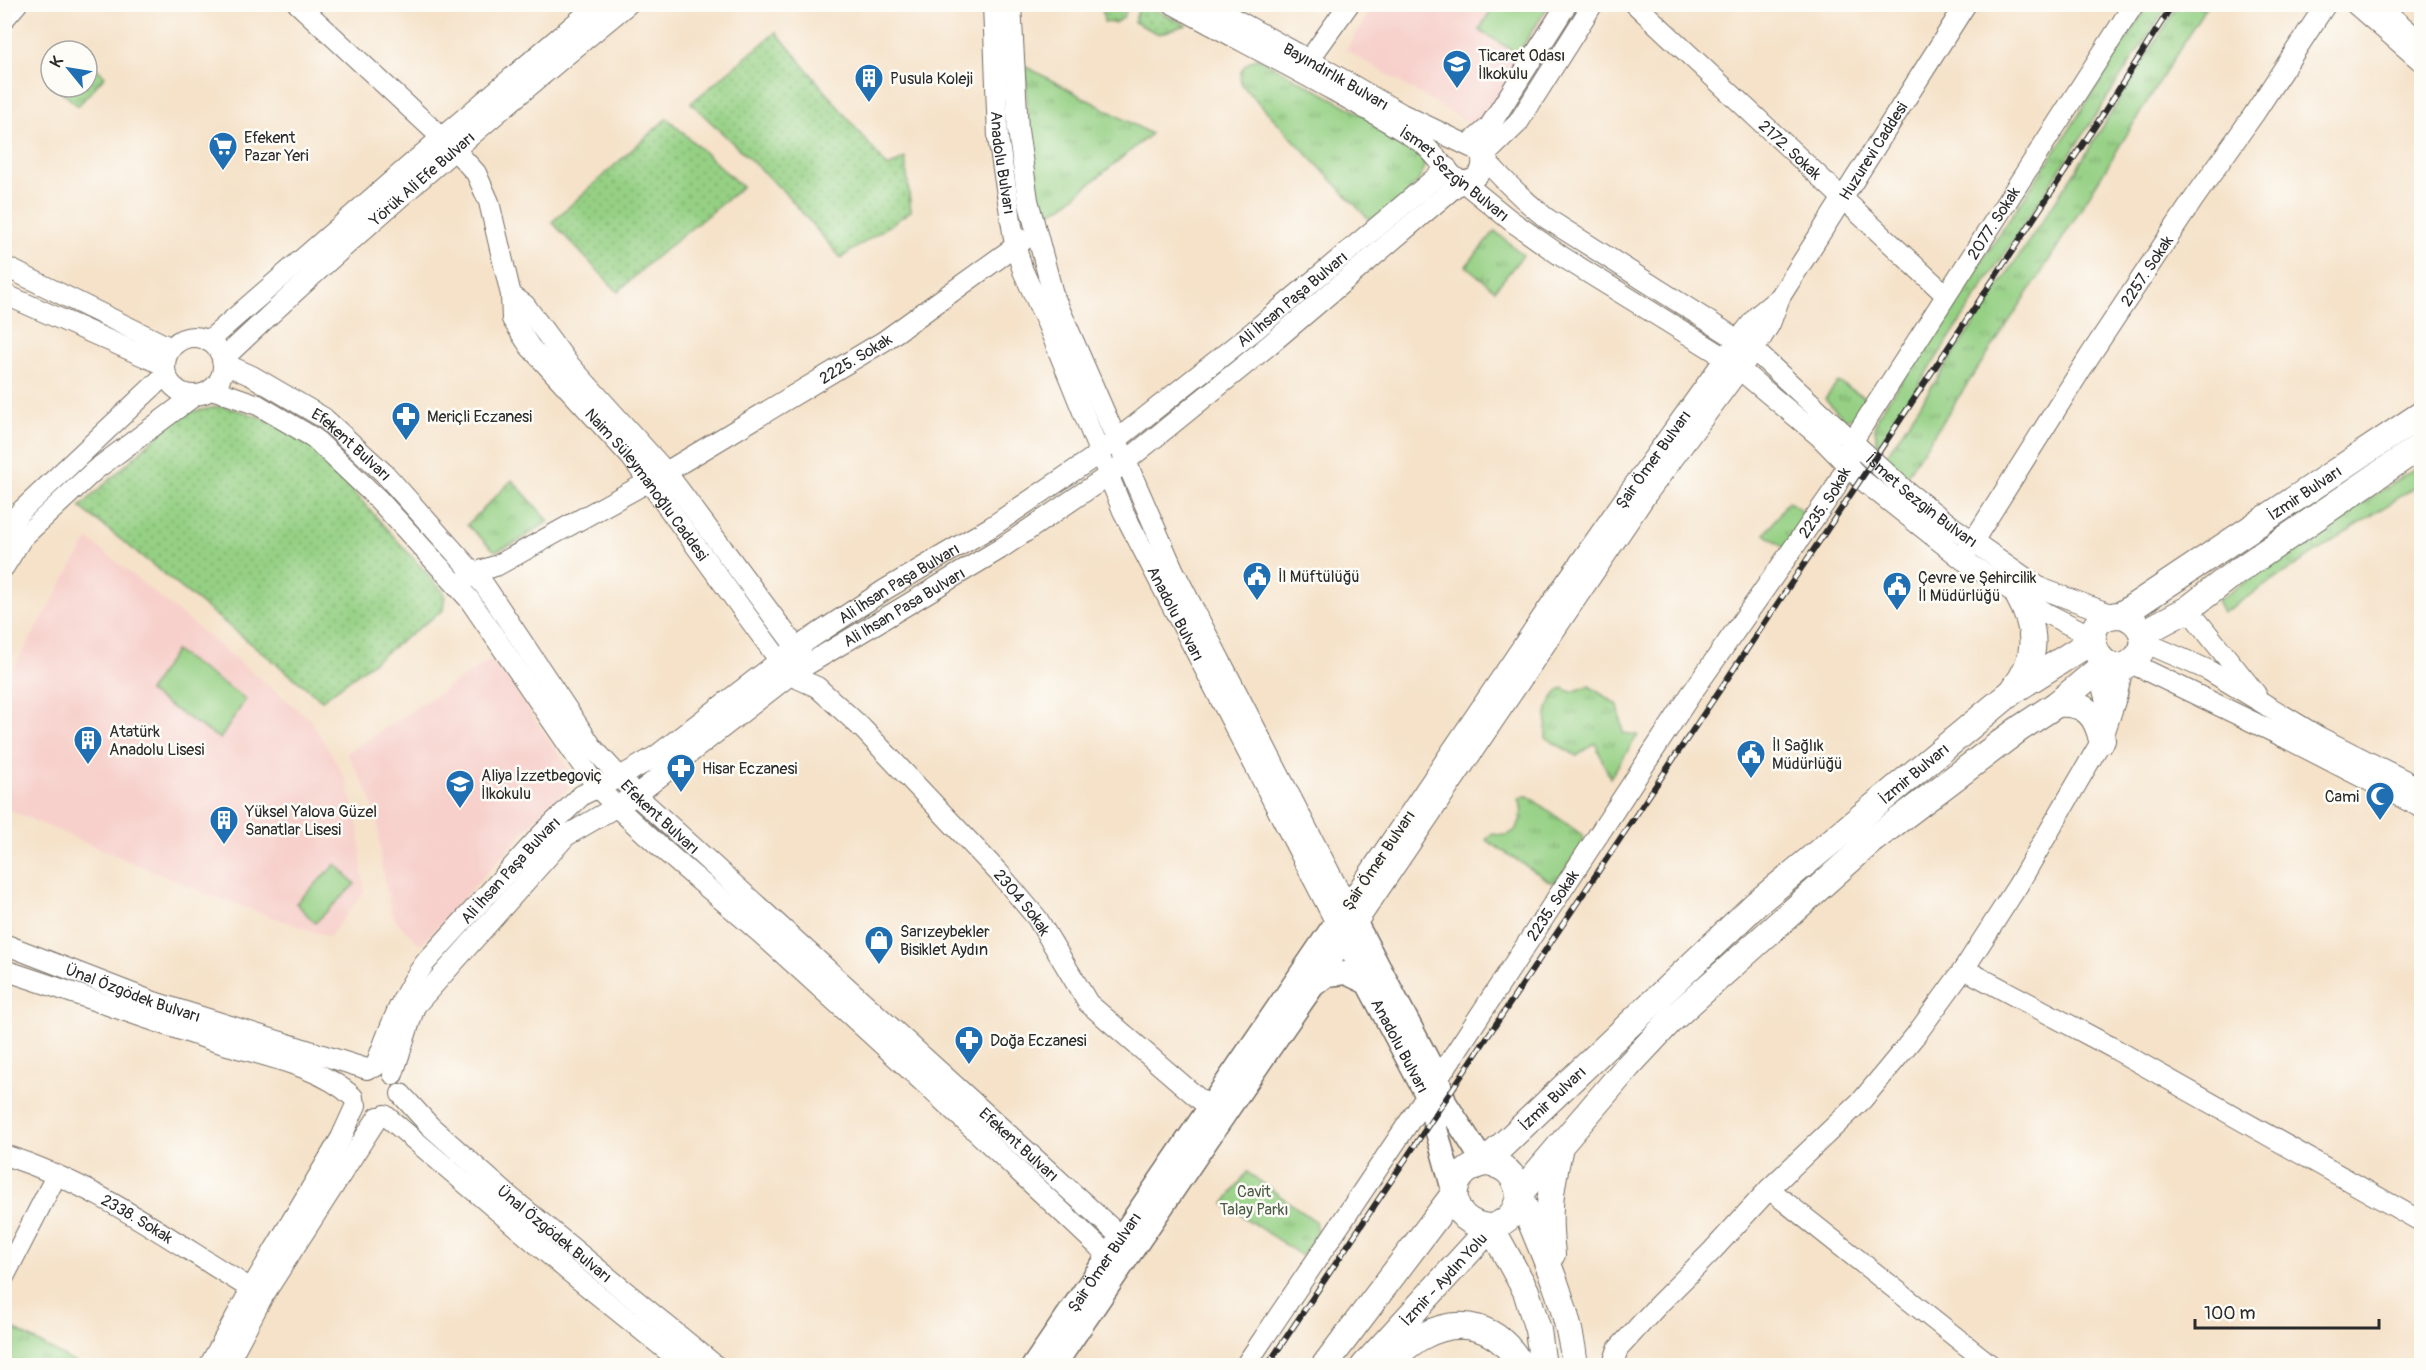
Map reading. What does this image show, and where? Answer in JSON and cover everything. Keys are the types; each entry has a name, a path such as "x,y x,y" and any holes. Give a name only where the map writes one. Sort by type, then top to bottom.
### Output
{"highway":[{"name":"İzmir Bulvarı","path":"1454,1194 1460,1176 1467,1169 1484,1163 1756,904 2013,691 2093,639 2099,623 2117,615 2421,414"},
{"name":"İzmir Bulvarı","path":"1519,1194 1560,1144 1670,1021 1870,842 2019,729 2126,655 2228,578 2421,445"},
{"path":"2013,691 2019,683 2033,649 2033,633 2028,613 2018,595"},
{"name":"İsmet Sezgin Bulvarı","path":"2117,615 2134,621 2126,655"},
{"path":"2093,639 2096,654 2126,655"},
{"path":"2057,704 2075,704 2106,728"},
{"path":"1560,1144 1549,1192 1548,1223 1561,1298 1572,1338 1575,1365"},
{"path":"1484,1163 1503,1167 1517,1183 1519,1194 1561,1298"},
{"path":"1454,1194 1457,1208 1469,1222 1479,1227 1491,1227 1526,1291 1538,1330 1543,1365"},
{"path":"1324,1365 1454,1194"},
{"name":"İzmir - Aydın Yolu","path":"1364,1365 1491,1227 1508,1220 1518,1203 1519,1194"},
{"path":"1384,1365 1420,1337 1442,1328 1467,1325 1486,1330 1504,1342 1521,1365"}],"main road":[{"name":"Naim Süleymanoğlu Caddesi","path":"298,4 476,173 489,202 511,296 512,319 530,347 630,457 784,668"},
{"name":"Yörük Ali Efe Bulvarı","path":"222,361 598,4"},
{"name":"Yörük Ali Efe Bulvarı","path":"208,341 448,144 628,4"},
{"name":"Anadolu Bulvarı","path":"993,4 998,138 1015,245 1023,271 1123,511 1346,923 1432,1088 1454,1194"},
{"name":"Anadolu Bulvarı","path":"1011,4 1018,130 1029,200 1053,294 1173,569 1326,866 1367,983 1432,1088 1445,1102 1484,1163"},
{"name":"İsmet Sezgin Bulvarı","path":"1173,4 1418,140 1455,175 1510,220 1561,256 1733,363 1819,436 1861,479 1962,560 2046,613 2093,639"},
{"name":"Bayındırlık Bulvarı","path":"1207,4 1402,114 1475,152"},
{"path":"1309,60 1349,4"},
{"path":"1475,152 1567,4"},
{"path":"1475,152 1518,123 1593,4"},
{"name":"2172. Sokak","path":"1635,4 1844,197 1856,213 1946,295"},
{"name":"Huzurevi Caddesi","path":"1733,363 1747,344 1770,324 1780,297 1966,4"},
{"name":"2077. Sokak","path":"1852,442 2134,4"},
{"name":"2257. Sokak","path":"1962,560 2089,357 2326,4"},
{"path":"2355,4 2421,62"},
{"path":"2377,4 2421,43"},
{"name":"Ali İhsan Paşa Bulvarı","path":"1462,145 1475,152 1482,170 1473,179 1455,175 1448,156 1451,151 1462,145"},
{"name":"İsmet Sezgin Bulvarı","path":"1475,152 1519,196 1546,218 1747,344 1906,491 1974,541 2040,588 2117,615"},
{"name":"Ali İhsan Paşa Bulvarı","path":"379,1070 400,1003 425,963 542,834 582,795 656,756 802,656 886,588 991,527 1100,453 1455,175"},
{"name":"Ali İhsan Paşa Bulvarı","path":"1000,549 1127,462 1268,346 1455,175"},
{"name":"2225. Sokak","path":"480,580 498,565 666,472 884,341 1036,232"},
{"path":"4,266 167,363 176,390 203,392"},
{"path":"4,294 167,363"},
{"name":"Naim Süleymanoğlu Caddesi","path":"511,296 525,305 567,362 666,472 802,656 817,687"},
{"path":"4,531 167,363 187,338 196,337 214,345 222,361 218,382 95,470 22,538 4,567"},
{"name":"Efekent Bulvarı","path":"222,361 324,418 385,474 480,580 593,748 636,795 1128,1243"},
{"name":"Şair Ömer Bulvarı","path":"1215,1113 1313,986 1374,866 1557,595 1733,363"},
{"name":"Şair Ömer Bulvarı","path":"1033,1365 1128,1243 1346,923 1634,513 1733,363"},
{"name":"Efekent Bulvarı","path":"203,392 258,405 314,438 378,499 463,593 597,787 950,1106 1114,1261"},
{"name":"2235. Sokak","path":"1245,1365 1432,1088 1691,694 1834,490 1847,465 1852,442"},
{"name":"Ali Ihsan Pasa Bulvarı","path":"802,656 1000,549"},
{"path":"463,593 480,580"},
{"path":"2188,609 2263,703"},
{"path":"2126,655 2208,670 2351,754 2421,789"},
{"path":"1612,1365 1618,1349 1769,1189 1863,1099 1901,1054 1964,969 2018,885 2106,728 2103,690 2126,655"},
{"path":"2126,655 2421,808"},
{"name":"Ali İhsan Paşa Bulvarı","path":"379,1070 415,1005 566,836 636,795 784,668"},
{"path":"784,668 817,687"},
{"name":"2304 Sokak","path":"817,687 862,728 1022,899 1088,1003 1215,1113"},
{"path":"1326,866 1342,874 1353,875 1374,866"},
{"name":"Ünal Özgödek Bulvarı","path":"4,944 154,1002 379,1070"},
{"path":"1964,969 2113,1048 2421,1222"},
{"name":"Ünal Özgödek Bulvarı","path":"4,970 206,1039 319,1074 340,1086 354,1101"},
{"path":"1313,986 1327,975 1346,973 1367,983"},
{"path":"209,1365 257,1293 382,1116 398,1105 401,1094 400,1083 379,1070 355,1081 354,1101 341,1138 257,1293 226,1365"},
{"name":"Ünal Özgödek Bulvarı","path":"401,1094 430,1126 509,1196 716,1365"},
{"path":"354,1101 362,1112 382,1116"},
{"name":"Ünal Özgödek Bulvarı","path":"382,1116 567,1270 686,1365"},
{"name":"2338. Sokak","path":"4,1155 56,1176 129,1211 257,1293"},
{"path":"4,1277 56,1176"},
{"path":"1769,1189 1992,1365"},
{"name":"Şair Ömer Bulvarı","path":"1054,1365 1114,1261"}],"shaded area":[{"name":"Ticaret Odası İlkokulu","path":"1374,5 1553,5 1479,129 1346,50"},
{"path":"88,539 311,720 347,781 359,832 364,892 329,937 201,892 5,808 5,683"},
{"name":"Aliya İzzetbegoviç İlkokulu","path":"493,658 571,772 568,788 530,825 421,945 400,925 391,912 381,863 378,822 370,796 347,753"}],"green space":[{"path":"1102,4 1129,5 1123,18 1114,23 1104,22"},
{"path":"1140,5 1145,5 1186,25 1159,34 1134,22"},
{"path":"1494,5 1549,5 1518,54 1479,30"},
{"path":"2148,5 2168,5 1878,447 1875,430 1877,417 2066,135"},
{"path":"2178,5 2207,5 2038,278 1906,476 1892,468 1884,459 2076,170"},
{"path":"776,32 888,167 905,158 911,211 841,258 786,194 691,103"},
{"path":"1258,58 1413,142 1424,163 1419,180 1405,197 1374,225 1242,85 1241,71"},
{"path":"1025,66 1151,134 1060,208 1049,213 1040,206 1032,192"},
{"path":"99,71 105,76 99,83"},
{"path":"70,99 84,99 78,106"},
{"path":"667,118 742,187 651,261 618,292 552,222"},
{"path":"1495,231 1523,255 1495,290 1466,266"},
{"path":"1838,382 1865,397 1855,417 1844,419 1825,399"},
{"path":"221,406 248,413 284,428 318,452 445,594 443,610 322,700 80,507 181,414"},
{"path":"2421,464 2421,483 2223,613 2217,601"},
{"path":"512,480 549,521 517,542 495,551 467,525"},
{"path":"1788,501 1808,515 1784,548 1765,534"},
{"path":"175,651 246,699 220,739 148,692"},
{"path":"1589,686 1618,705 1623,733 1638,735 1610,778 1595,743 1577,756 1546,738 1547,716 1552,698 1563,688 1571,692"},
{"path":"1528,796 1582,835 1583,845 1557,881 1552,883 1486,840 1491,834 1507,835 1516,829 1521,814 1519,799"},
{"path":"336,864 355,884 315,923 296,903"},
{"name":"Cavit Talay Parkı","path":"1247,1172 1315,1221 1317,1233 1302,1256 1224,1204"},
{"path":"5,1324 79,1365 5,1365"}],"railway":[{"path":"1267,1366 1861,479 2101,117 2173,4"}],"place":[{"name":"Ticaret Odası İlkokulu","path":"1457,90"},
{"name":"Pusula Koleji","path":"869,104"},
{"name":"Efekent Pazar Yeri","path":"223,172"},
{"name":"Meriçli Eczanesi","path":"406,442"},
{"name":"İl Müftülüğü","path":"1257,602"},
{"name":"Çevre ve Şehircilik İl Müdürlüğü","path":"1897,612"},
{"name":"Atatürk Anadolu Lisesi","path":"88,766"},
{"name":"İl Sağlık Müdürlüğü","path":"1751,780"},
{"name":"Hisar Eczanesi","path":"681,794"},
{"name":"Aliya İzzetbegoviç İlkokulu","path":"460,810"},
{"name":"Cami","path":"2380,822"},
{"name":"Yüksel Yalova Güzel Sanatlar Lisesi","path":"224,846"},
{"name":"Sarızeybekler Bisiklet Aydın","path":"879,966"},
{"name":"Doğa Eczanesi","path":"969,1066"}]}
